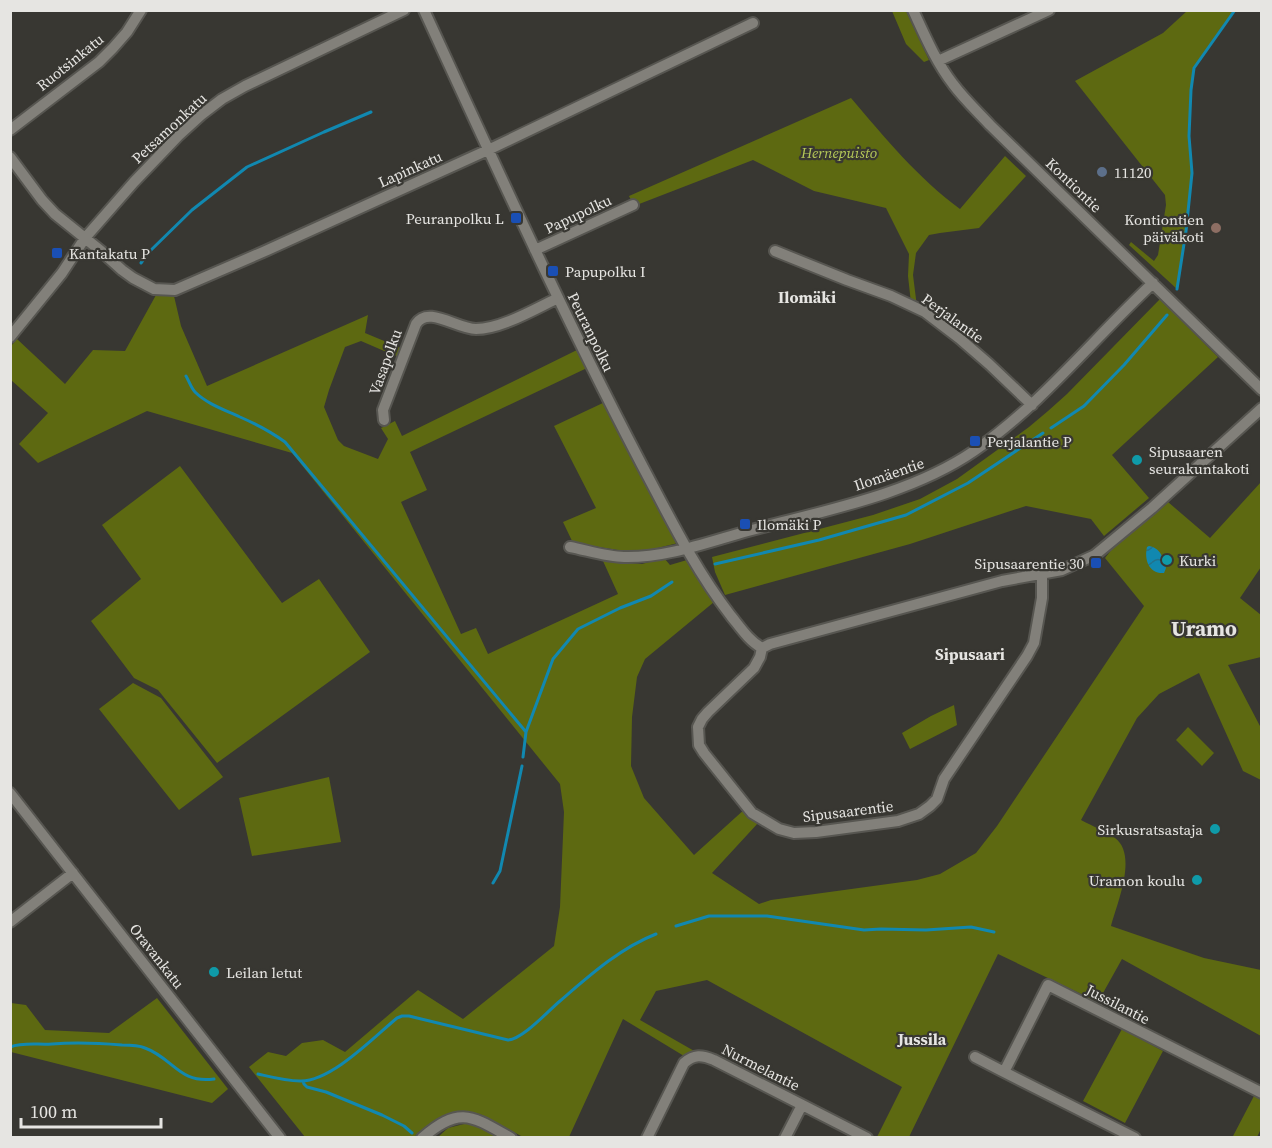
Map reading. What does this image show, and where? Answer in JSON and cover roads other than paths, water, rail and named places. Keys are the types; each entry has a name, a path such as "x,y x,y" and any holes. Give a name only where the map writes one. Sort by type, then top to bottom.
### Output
{"street":[{"name":"Ruotsinkatu","path":"10,130 99,62 127,32 141,10"},
{"name":"Petsamonkatu","path":"10,337 62,273 85,238 134,182 179,135 215,105 255,81 404,10"},
{"name":"Peuranpolku","path":"424,10 615,416 685,548 712,591 742,630 762,648"},
{"name":"Kontiontie","path":"913,10 930,49 953,84 990,125 1262,390"},
{"path":"938,61 1049,10"},
{"name":"Lapinkatu","path":"10,157 55,214 133,278 154,289 175,290 488,150 753,23"},
{"name":"Papupolku","path":"535,250 633,205"},
{"name":"Perjalantie","path":"775,251 891,296 925,312 982,357 1032,405"},
{"name":"Ilomäentie","path":"570,547 621,558 657,555 860,501 936,474 974,451 1032,405 1153,283"},
{"name":"Vasapolku","path":"384,420 383,410 418,320 430,316 463,328 487,329 558,298"},
{"path":"762,648 1000,581 1062,570 1075,565 1109,545 1262,408"},
{"name":"Sipusaarentie","path":"762,648 754,668 708,712 698,727 699,745 716,769 752,813 778,829 794,833 816,832 898,821 919,814 937,799 944,779 1027,656 1034,643 1041,598 1042,573"},
{"name":"Oravankatu","path":"10,793 280,1137"},
{"path":"10,922 73,873"},
{"name":"Jussilantie","path":"1004,1072 1048,985 1262,1093"},
{"name":"Nurmelantie","path":"647,1137 684,1063 696,1056 714,1060 867,1137"},
{"path":"975,1057 1136,1137"},
{"path":"785,1137 802,1105"},
{"path":"422,1137 446,1120 458,1116 483,1122 512,1137"}],"water":[{"path":"1149,546 1161,554 1166,568 1164,573 1151,569 1146,552"}],"waterway":[{"path":"1177,289 1192,173 1189,136 1194,68 1235,10"},
{"path":"141,263 149,252 192,210 247,167 371,112"},
{"path":"1051,428 1084,406 1124,365 1167,315"},
{"path":"186,376 194,390 205,400 258,425 285,442 526,732"},
{"path":"715,564 819,540 906,515 968,483 1043,433"},
{"path":"523,757 526,732 553,659 578,629 620,608 651,596 672,582"},
{"path":"493,883 500,871 522,766"},
{"path":"676,926 709,916 767,916 864,930 971,927 994,932"},
{"path":"258,1074 300,1081 325,1074 352,1057 402,1016 508,1040 514,1038 528,1030 605,963 656,934"},
{"path":"10,1047 26,1044 78,1043 137,1046 155,1052 192,1078 214,1079"},
{"path":"303,1081 307,1087 326,1092 382,1115 404,1126 412,1133"}],"place":[{"name":"11120","path":"1102,172"},
{"name":"Peuranpolku L","path":"516,218"},
{"name":"Kontiontien päiväkoti","path":"1216,228"},
{"name":"Kantakatu P","path":"57,253"},
{"name":"Papupolku I","path":"553,271"},
{"name":"Perjalantie P","path":"975,441"},
{"name":"Sipusaaren seurakuntakoti","path":"1137,460"},
{"name":"Ilomäki P","path":"745,524"},
{"name":"Kurki","path":"1167,560"},
{"name":"Sipusaarentie 30","path":"1096,563"},
{"name":"Sirkusratsastaja","path":"1215,829"},
{"name":"Uramon koulu","path":"1197,880"},
{"name":"Leilan letut","path":"214,972"}],"district":[{"name":"Ilomäki","path":"807,297"},
{"name":"Uramo","path":"1204,628"},
{"name":"Sipusaari","path":"970,654"},
{"name":"Jussila","path":"922,1039"}],"park label":[{"name":"Hernepuisto","path":"839,152"}]}
